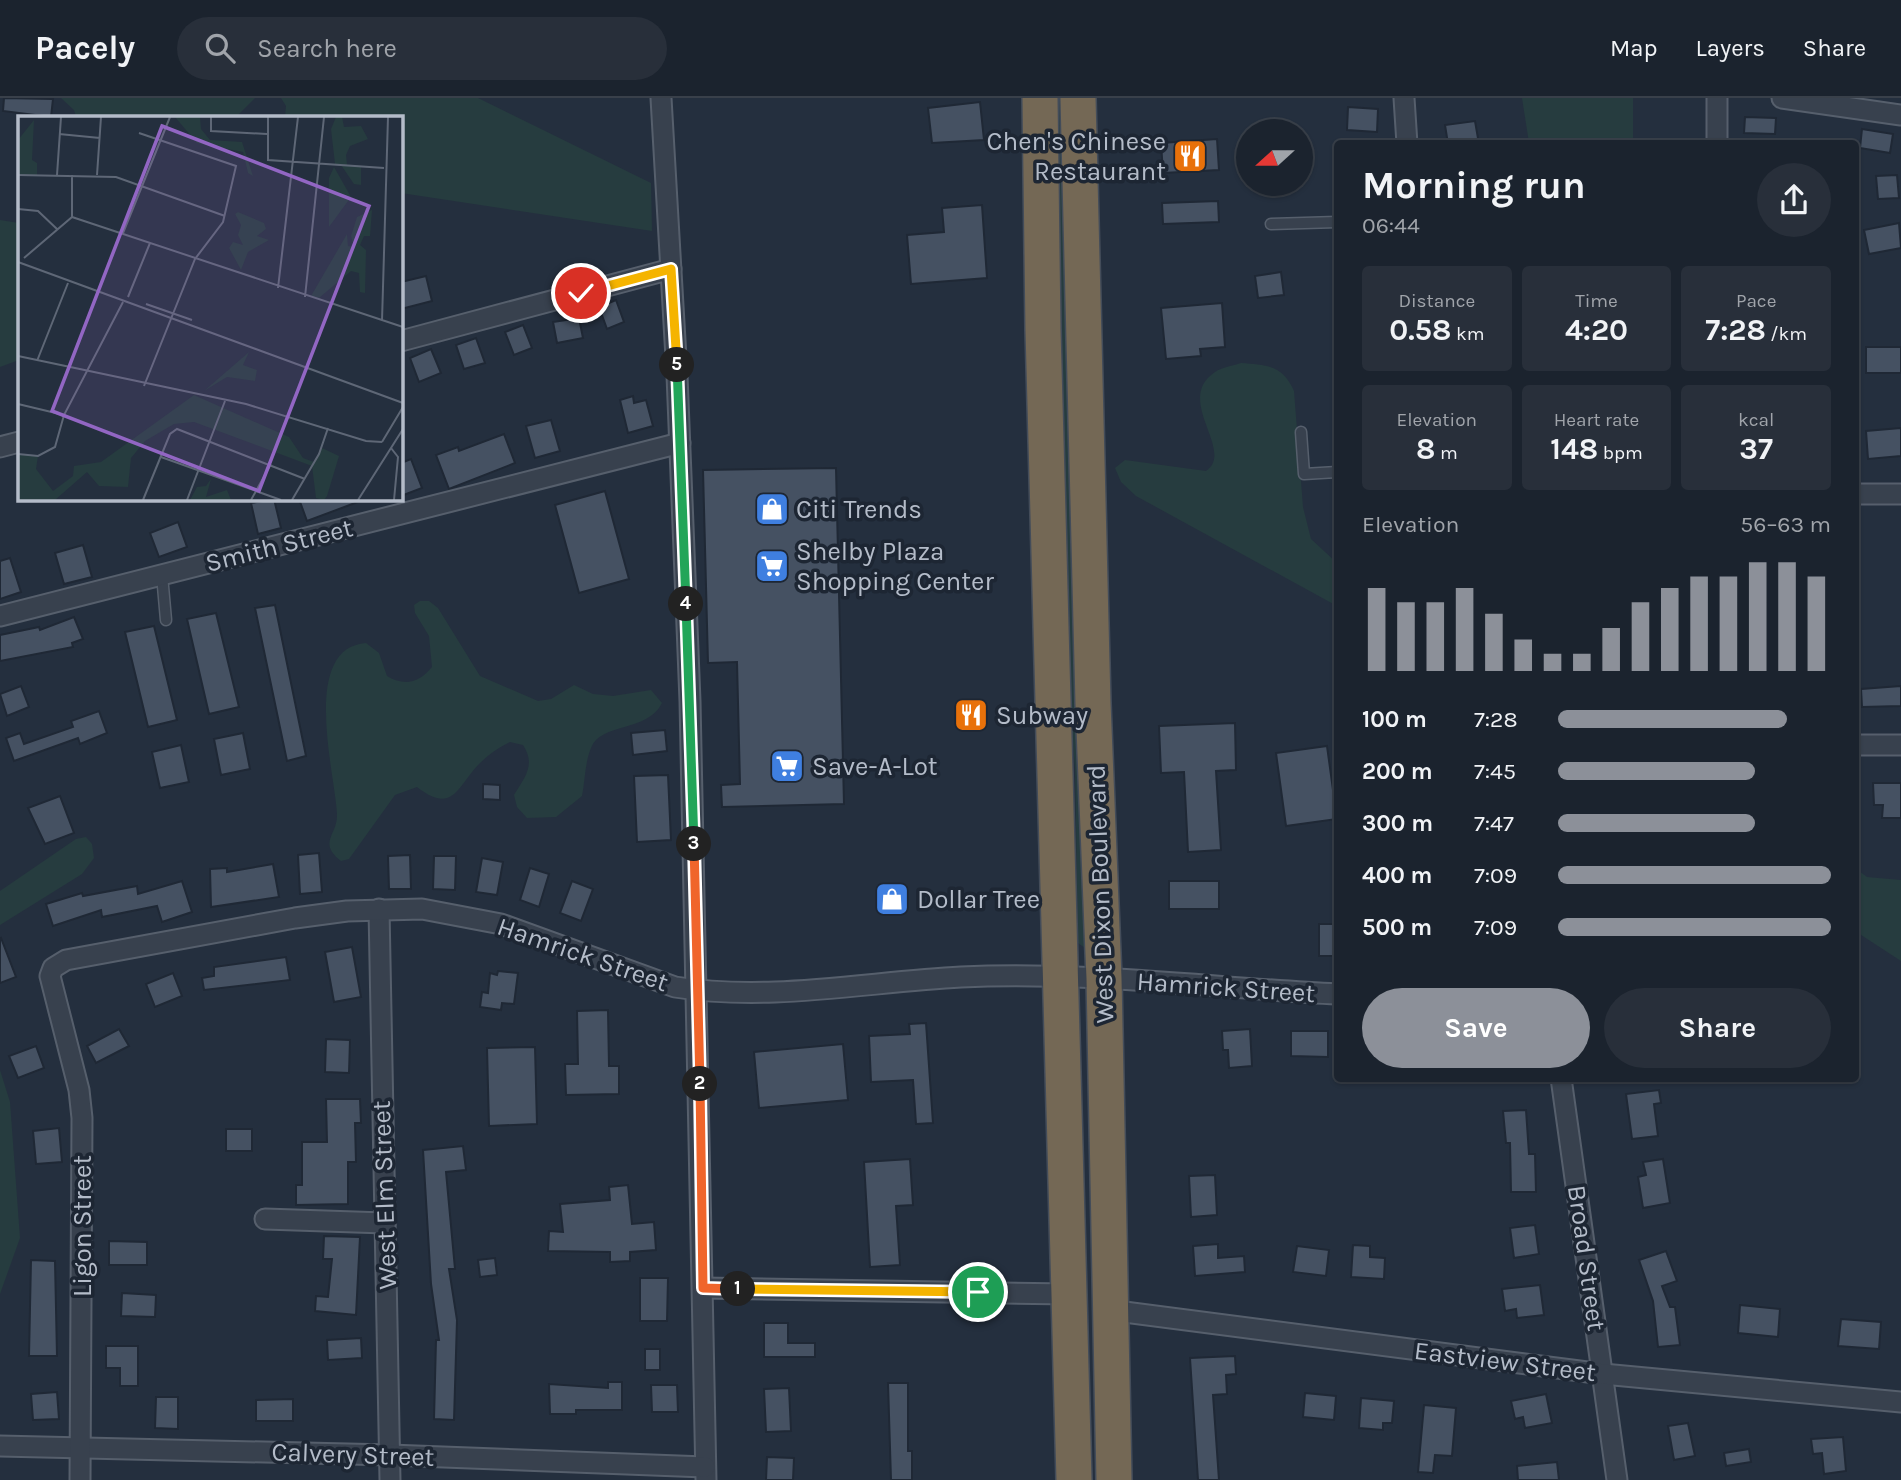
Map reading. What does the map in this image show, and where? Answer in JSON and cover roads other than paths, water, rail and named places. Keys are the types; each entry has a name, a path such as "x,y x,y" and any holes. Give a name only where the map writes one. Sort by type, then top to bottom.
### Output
{"highway":[{"name":"West Dixon Boulevard","path":"1040,98 1042,316 1074,1480"},
{"name":"West Dixon Boulevard","path":"1077,98 1093,703 1104,978 1114,1480"}],"street":[{"path":"662,98 680,443 698,991 706,1474"},
{"path":"1404,98 1407,140"},
{"path":"1717,98 1717,140"},
{"path":"1782,98 1901,115"},
{"path":"402,341 671,269"},
{"path":"0,447 18,442"},
{"name":"Smith Street","path":"0,616 680,443"},
{"path":"1859,494 1901,494"},
{"path":"1859,745 1901,745"},
{"name":"Hamrick Street","path":"50,976 54,968 66,960 295,918 380,909 422,909 501,924 675,987 698,991 757,993 960,977 1061,975 1334,994"},
{"name":"West Elm Street","path":"380,909 379,1013 390,1480"},
{"name":"Ligon Street","path":"50,976 79,1090 82,1118 80,1480"},
{"name":"Broad Street","path":"1562,1082 1617,1480"},
{"path":"265,1219 385,1223"},
{"path":"703,1288 1069,1294"},
{"name":"Eastview Street","path":"1109,1310 1604,1374 1900,1406"},
{"name":"Calvery Street","path":"0,1446 390,1455 706,1474"}],"lane":[{"path":"1271,224 1334,222"},
{"path":"1301,432 1304,474 1334,472"},
{"path":"162,575 166,620"}],"place":[{"name":"Chen's Chinese Restaurant","path":"1190,156"},
{"name":"Citi Trends","path":"772,509"},
{"name":"Shelby Plaza Shopping Center","path":"772,566"},
{"name":"Subway","path":"971,715"},
{"name":"Save-A-Lot","path":"787,766"},
{"name":"Dollar Tree","path":"892,899"}]}
